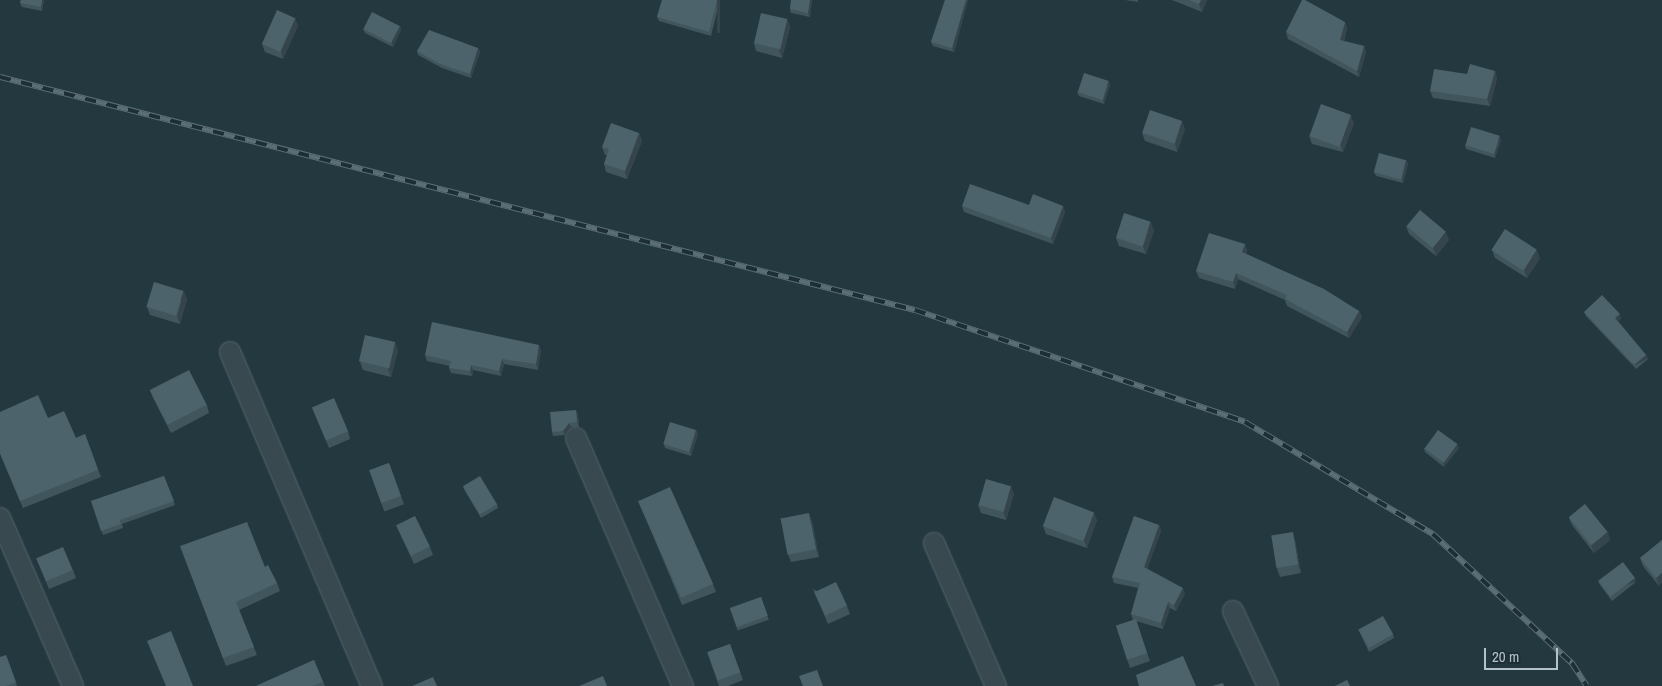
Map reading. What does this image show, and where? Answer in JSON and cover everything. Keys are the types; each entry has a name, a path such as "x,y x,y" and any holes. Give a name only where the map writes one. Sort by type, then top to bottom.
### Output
{"street":[{"path":"230,352 372,686"},
{"path":"576,438 683,686"},
{"path":"0,518 74,686"},
{"path":"934,543 996,686"},
{"path":"1233,611 1268,686"}],"building":[{"path":"21,0 42,0 41,7 20,3"},
{"path":"662,0 717,0 709,32 657,17"},
{"path":"791,0 810,0 808,13 790,9"},
{"path":"945,0 966,0 952,48 931,42"},
{"path":"1189,0 1201,0 1199,4"},
{"path":"1302,0 1345,22 1340,40 1364,46 1357,71 1286,32"},
{"path":"277,10 295,18 280,52 262,44"},
{"path":"372,12 400,26 391,43 363,29"},
{"path":"761,13 787,19 780,49 754,43"},
{"path":"429,30 478,48 470,74 440,64 417,51"},
{"path":"1470,64 1495,71 1487,99 1430,91 1434,69 1467,74"},
{"path":"1084,73 1109,81 1103,100 1078,92"},
{"path":"1321,104 1351,115 1339,147 1309,136"},
{"path":"1150,110 1182,121 1174,144 1142,133"},
{"path":"611,123 639,133 625,171 604,164 609,149 602,147"},
{"path":"1471,127 1500,136 1494,154 1465,145"},
{"path":"1379,153 1406,160 1401,180 1374,172"},
{"path":"970,184 1029,205 1033,194 1063,206 1051,238 962,206"},
{"path":"1420,210 1446,232 1433,248 1407,226"},
{"path":"1124,213 1151,222 1143,246 1116,238"},
{"path":"1505,229 1537,250 1523,271 1491,250"},
{"path":"1209,233 1245,244 1242,252 1324,289 1359,311 1347,332 1285,299 1287,295 1236,273 1233,282 1196,271"},
{"path":"154,282 184,291 176,316 146,307"},
{"path":"1602,295 1620,314 1615,318 1646,355 1634,365 1584,312"},
{"path":"432,322 539,345 536,364 502,359 499,371 471,365 470,371 449,368 451,361 425,355"},
{"path":"365,335 395,342 389,368 359,361"},
{"path":"189,370 207,405 168,425 150,390"},
{"path":"38,395 48,418 64,411 76,438 85,434 98,470 20,501 0,453 0,412"},
{"path":"334,398 348,431 326,441 312,407"},
{"path":"576,410 577,422 569,423 563,431 552,432 550,412"},
{"path":"670,422 696,430 689,452 663,444"},
{"path":"1438,430 1457,444 1444,463 1424,449"},
{"path":"389,463 401,496 381,503 369,470"},
{"path":"164,476 174,501 120,520 121,524 101,531 91,501"},
{"path":"480,476 497,504 480,515 463,486"},
{"path":"986,479 1011,486 1004,512 979,505"},
{"path":"670,487 713,584 681,598 638,501"},
{"path":"1054,497 1094,512 1083,541 1043,526"},
{"path":"1585,504 1608,532 1591,545 1569,517"},
{"path":"809,513 816,549 788,555 781,519"},
{"path":"415,516 430,547 411,556 396,525"},
{"path":"1134,516 1159,525 1144,567 1183,588 1174,605 1168,602 1161,623 1131,614 1140,583 1112,577"},
{"path":"247,522 265,567 268,565 277,583 236,602 254,647 223,658 180,546"},
{"path":"1293,532 1298,565 1276,568 1271,535"},
{"path":"1662,540 1662,573 1656,578 1640,558"},
{"path":"63,547 73,570 46,581 36,558"},
{"path":"1623,562 1635,578 1610,597 1598,581"},
{"path":"836,582 847,606 825,616 814,592"},
{"path":"761,597 768,616 737,627 730,608"},
{"path":"1383,616 1393,634 1369,648 1359,630"},
{"path":"1136,619 1147,653 1127,660 1116,625"},
{"path":"171,631 193,686 166,686 147,641"},
{"path":"730,644 740,672 718,680 707,652"},
{"path":"6,655 16,682 0,686 0,657"},
{"path":"1183,656 1196,686 1139,686 1136,675"},
{"path":"314,660 323,682 312,686 256,686"},
{"path":"817,670 823,686 803,686 799,676"},
{"path":"603,676 607,686 579,686"},
{"path":"433,677 437,686 412,686"},
{"path":"1347,680 1350,686 1335,686"},
{"path":"1223,683 1224,686 1212,686"}],"railway":[{"path":"0,77 915,310 1245,422 1433,534 1572,663 1587,686"}]}
